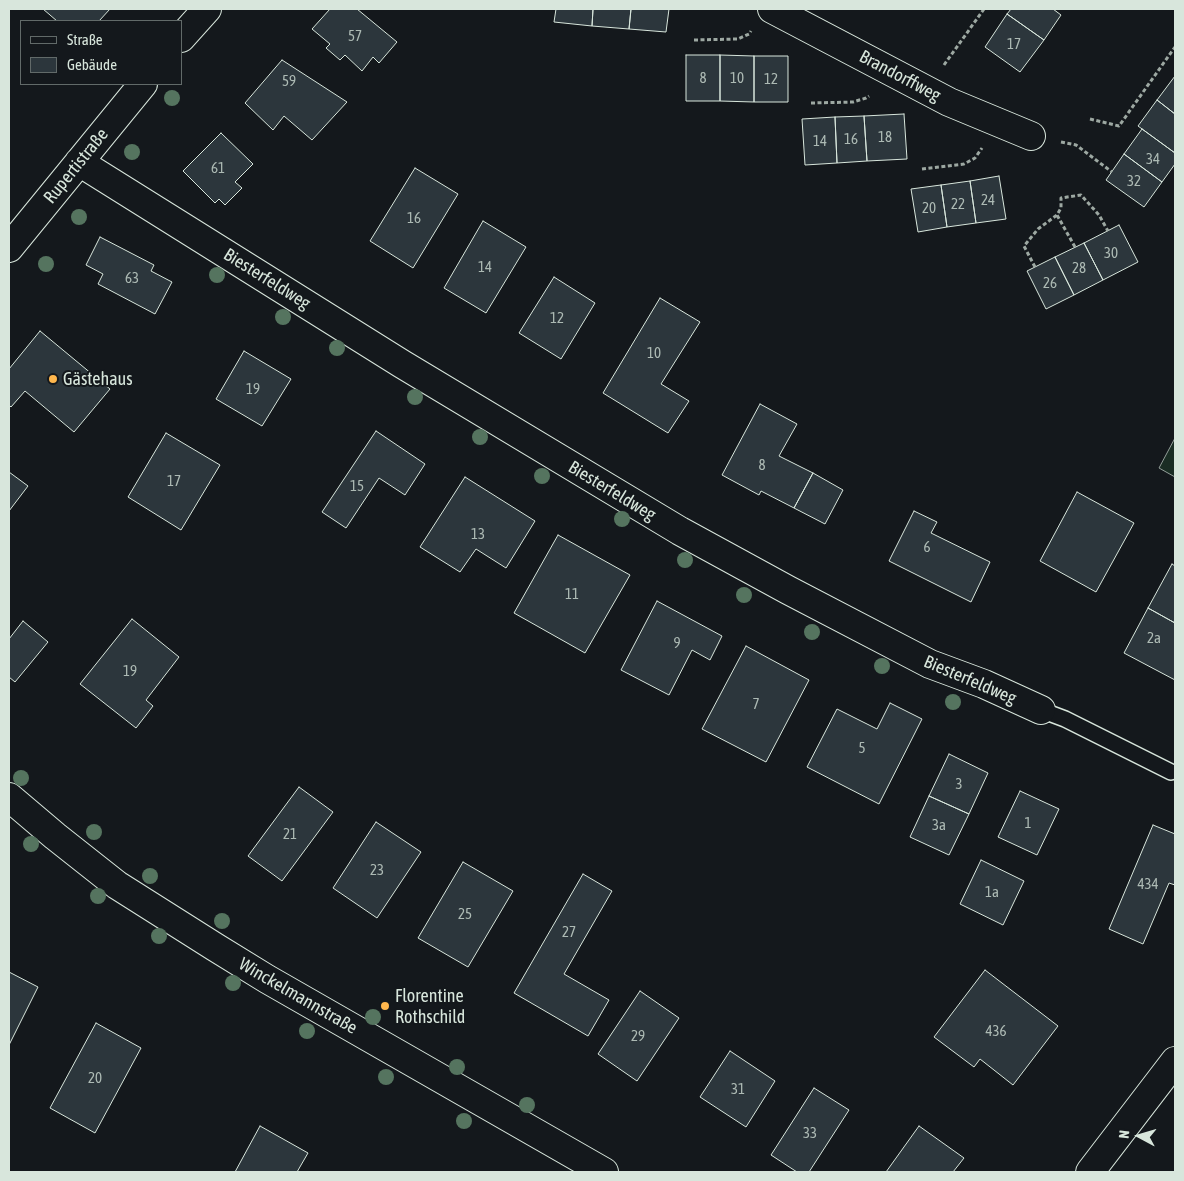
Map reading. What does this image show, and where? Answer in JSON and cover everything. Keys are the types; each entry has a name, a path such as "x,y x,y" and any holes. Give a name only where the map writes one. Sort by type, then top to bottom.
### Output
{"street":[{"path":"182,37 206,9"},
{"name":"Brandorffweg","path":"763,18 949,102 1031,136"},
{"name":"Rupertistraße","path":"9,248 142,85"},
{"name":"Biesterfeldweg","path":"79,162 402,364 680,531 930,664 984,684 1041,710"},
{"name":"Winckelmannstraße","path":"9,796 55,836 117,885 245,966 604,1172"},
{"path":"1090,1172 1175,1061"}],"lane":[{"name":"Biesterfeldweg","path":"1041,710 1065,719 1171,772"}],"path":[{"path":"941,69 984,9"},
{"path":"694,40 738,39 749,34 763,18"},
{"path":"1090,119 1119,126 1175,47"},
{"path":"811,103 853,102 866,98 871,93"},
{"path":"1031,136 1076,145 1112,172"},
{"path":"922,169 964,164 975,158 984,144"},
{"path":"1035,268 1024,246 1038,229 1057,214 1061,208 1061,198 1082,195 1099,215 1108,231"},
{"path":"1057,214 1075,247"}],"green space":[{"path":"1175,438 1175,477 1159,468"}],"building":[{"path":"43,9 110,9 100,20 56,20"},
{"path":"330,9 357,9 397,42 379,63 373,57 362,71 345,55 340,60 326,48 330,44 312,29"},
{"path":"556,9 593,9 592,26 554,22"},
{"path":"593,9 631,9 629,29 592,26"},
{"path":"631,9 669,9 666,32 629,29"},
{"path":"1011,9 1053,9 1061,15 1044,40 1007,14"},
{"path":"1007,14 1044,40 1020,72 985,47"},
{"path":"686,55 720,55 720,101 686,101"},
{"path":"720,55 754,56 754,102 720,101"},
{"path":"754,56 788,56 788,102 754,102"},
{"path":"282,60 347,102 312,140 284,116 273,130 245,103"},
{"path":"1175,76 1175,114 1157,100"},
{"path":"1157,100 1175,114 1175,153 1138,126"},
{"path":"904,114 907,159 867,161 864,116"},
{"path":"864,116 867,161 837,163 835,117"},
{"path":"835,117 837,163 805,165 802,119"},
{"path":"1142,129 1175,153 1175,164 1162,182 1124,154"},
{"path":"221,133 253,164 235,182 242,188 225,205 219,199 215,203 183,171"},
{"path":"1124,154 1162,182 1144,207 1106,180"},
{"path":"415,168 458,194 413,268 370,241"},
{"path":"999,176 1006,219 976,223 970,181"},
{"path":"970,181 976,223 947,227 941,185"},
{"path":"941,185 947,227 918,232 911,189"},
{"path":"483,221 526,247 486,313 444,288"},
{"path":"1119,225 1138,262 1103,280 1084,243"},
{"path":"100,237 154,265 151,271 172,282 155,314 98,284 103,274 86,265"},
{"path":"1084,243 1103,280 1074,295 1055,257"},
{"path":"1055,257 1074,295 1046,309 1027,271"},
{"path":"554,277 595,303 561,359 519,333"},
{"path":"660,298 700,322 661,384 689,401 668,433 603,393"},
{"name":"Gästehaus","path":"40,331 110,389 74,432 25,391 11,407 9,405 9,369"},
{"path":"244,351 291,379 262,426 216,399"},
{"path":"760,404 797,424 779,456 813,473 794,508 761,491 759,495 722,475"},
{"path":"376,431 425,464 405,495 379,478 346,528 322,512"},
{"path":"166,433 220,465 181,530 128,497"},
{"path":"9,472 28,486 9,511"},
{"path":"813,473 843,490 825,524 794,508"},
{"path":"465,477 535,521 506,568 476,549 460,572 420,547"},
{"path":"1077,492 1134,523 1096,592 1040,561"},
{"path":"914,511 937,522 931,533 990,562 971,602 889,561"},
{"path":"558,535 630,575 585,653 514,613"},
{"path":"1172,564 1175,566 1175,623 1148,608"},
{"path":"657,601 722,636 710,660 692,650 669,695 621,670"},
{"path":"1148,608 1175,623 1175,680 1124,653"},
{"path":"132,619 179,657 146,700 153,706 136,728 80,684"},
{"path":"23,621 48,642 15,682 9,677 9,639"},
{"path":"746,646 809,680 766,762 702,729"},
{"path":"890,703 922,719 879,804 807,767 837,709 877,729"},
{"path":"949,754 988,773 969,814 929,796"},
{"path":"299,787 333,812 282,881 248,856"},
{"path":"1020,791 1059,809 1037,855 998,837"},
{"path":"929,796 969,814 949,855 910,837"},
{"path":"376,822 421,852 377,918 333,888"},
{"path":"1153,825 1175,834 1175,885 1169,883 1143,944 1109,929"},
{"path":"981,860 1024,881 1003,925 960,904"},
{"path":"463,862 513,891 468,967 418,938"},
{"path":"583,874 612,891 564,974 609,1000 588,1036 514,993"},
{"path":"985,970 1058,1026 1013,1085 980,1059 974,1067 934,1037"},
{"path":"9,972 38,987 9,1045"},
{"path":"640,991 679,1018 637,1081 598,1054"},
{"path":"96,1023 141,1048 95,1133 50,1108"},
{"path":"730,1051 775,1081 746,1127 700,1097"},
{"path":"814,1088 849,1110 809,1172 797,1172 771,1155"},
{"path":"260,1126 308,1153 297,1172 235,1172"},
{"path":"919,1126 964,1158 953,1172 886,1172"}],"place":[{"name":"Gästehaus","path":"53,379"},
{"name":"Florentine Rothschild","path":"385,1006"}]}
